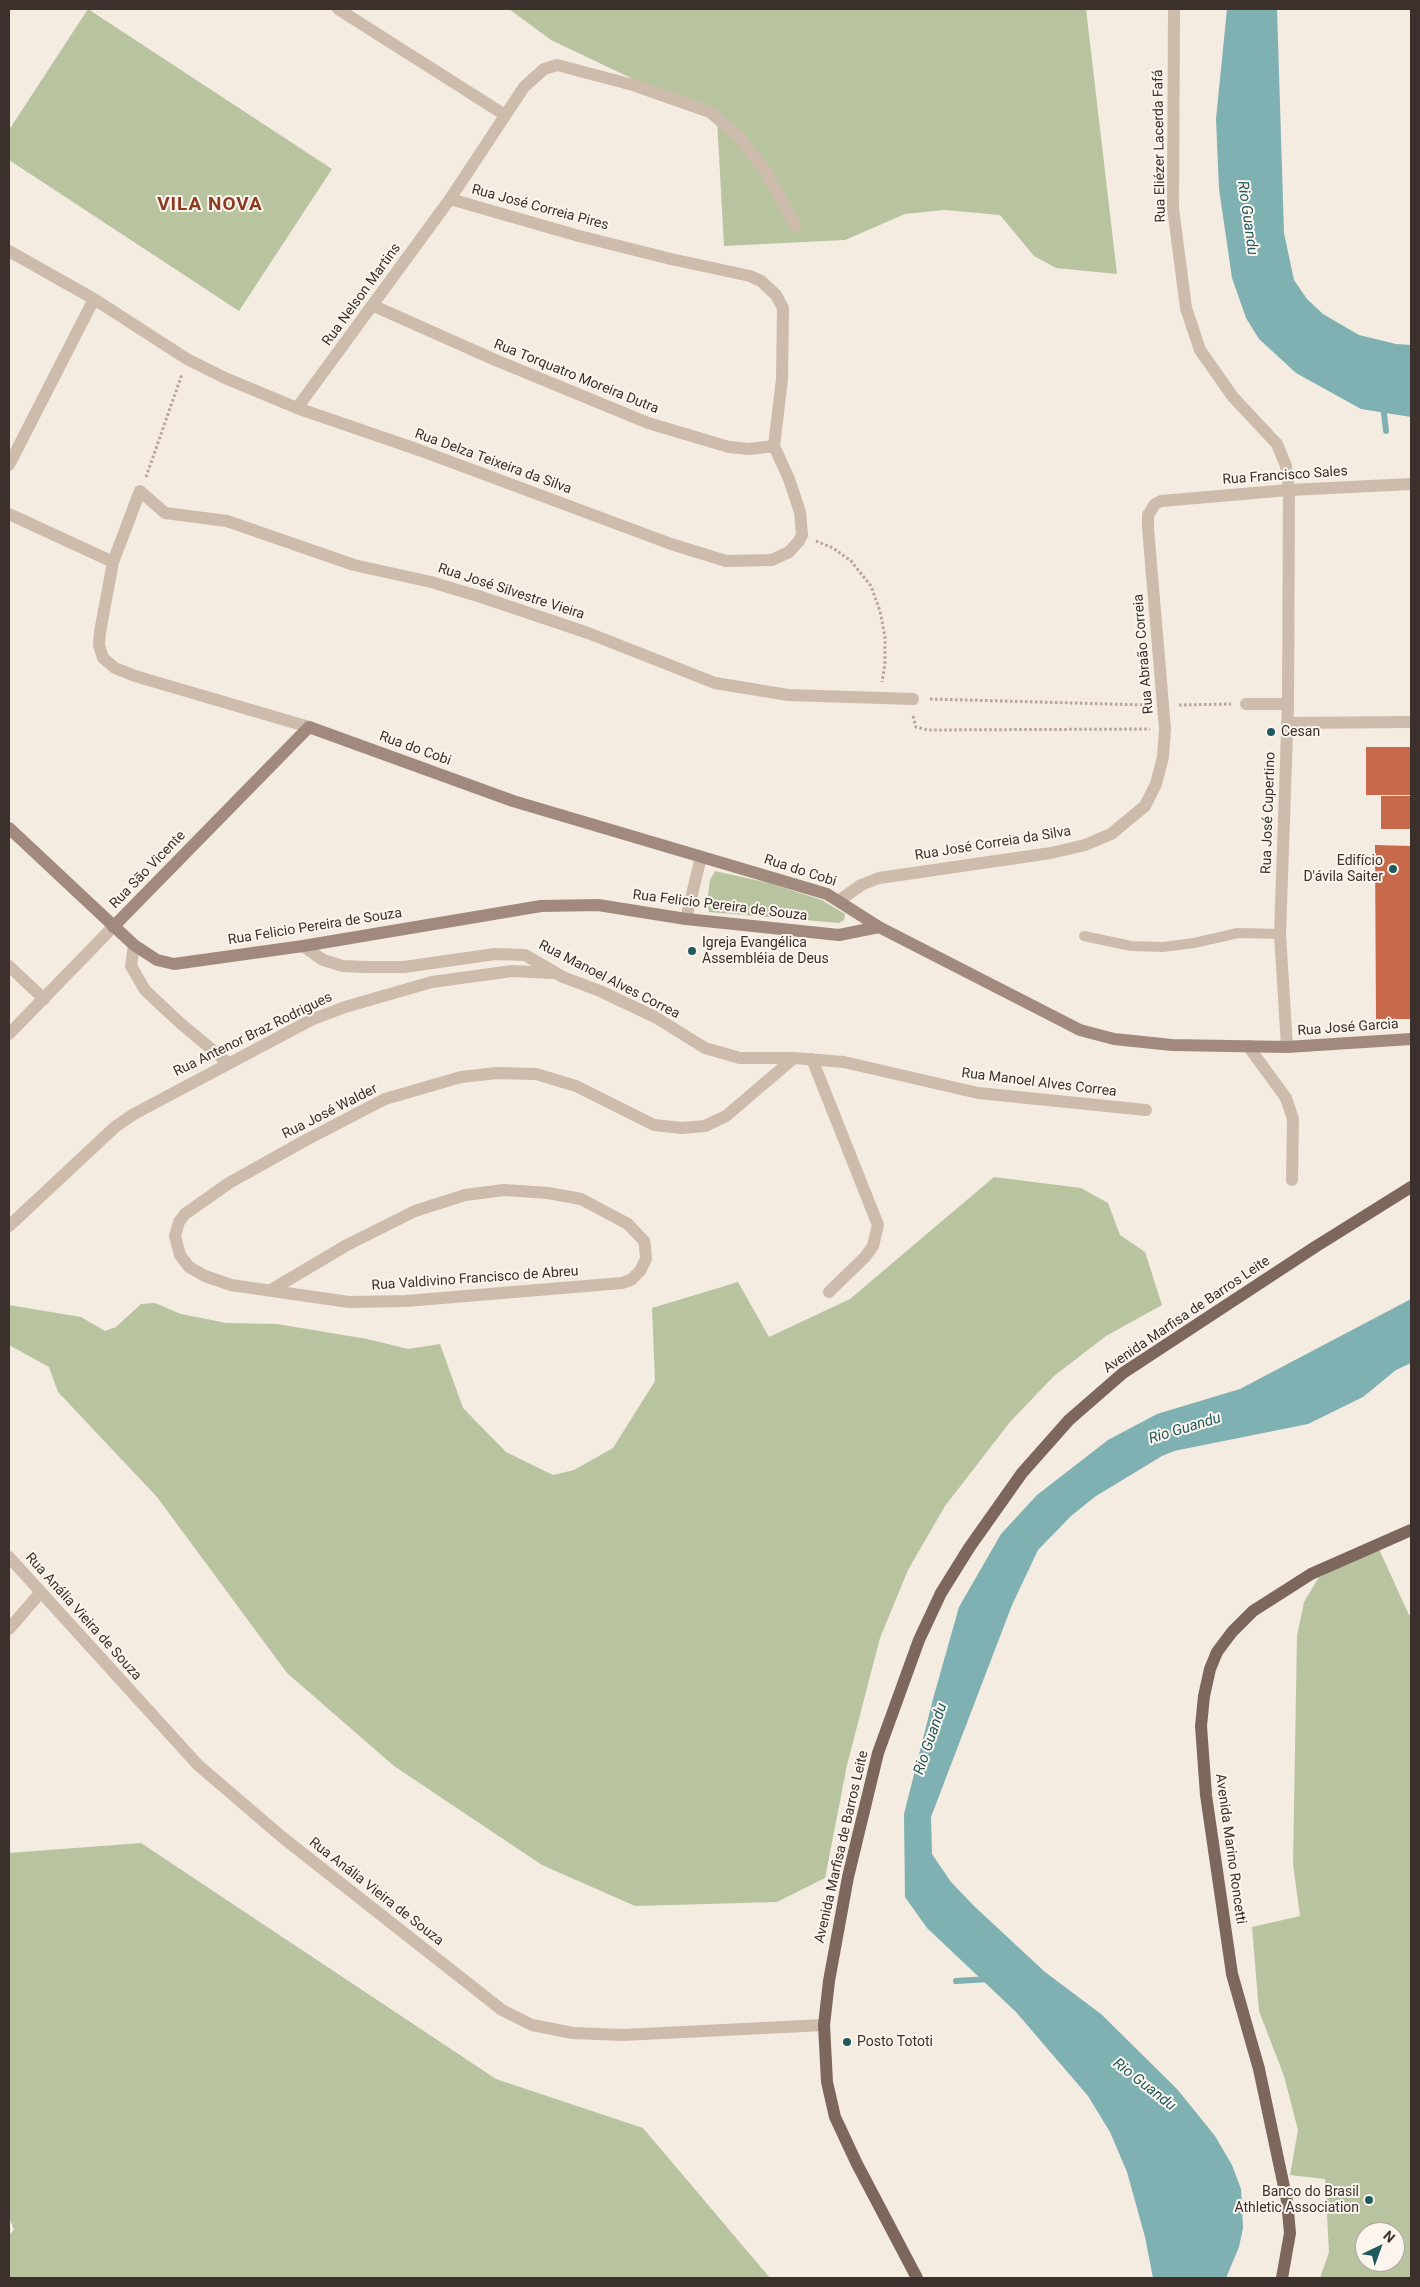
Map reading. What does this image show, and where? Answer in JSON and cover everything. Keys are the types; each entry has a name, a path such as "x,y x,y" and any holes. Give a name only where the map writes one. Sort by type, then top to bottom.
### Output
{"main road":[{"name":"Rua do Cobi","path":"309,727 513,801 806,886 840,900 879,927"},
{"name":"Rua São Vicente","path":"113,927 309,727"},
{"name":"Rua Felicio Pereira de Souza","path":"9,828 134,945 157,960 174,964 303,946 542,906 598,905 686,919 839,935 879,927"},
{"path":"879,927 1080,1030 1114,1039 1143,1043 1286,1047"},
{"name":"Rua José Garcia","path":"1286,1047 1411,1039"},
{"name":"Avenida Marfisa de Barros Leite","path":"917,2278 857,2164 835,2117 827,2082 824,2025 829,1981 848,1877 878,1752 919,1640 941,1593 968,1548 1022,1473 1069,1420 1123,1373 1411,1187"},
{"name":"Avenida Marino Roncetti","path":"1282,2278 1290,2233 1287,2201 1259,2069 1232,1974 1206,1795 1201,1726 1204,1696 1210,1669 1217,1652 1232,1632 1253,1611 1311,1574 1411,1530"}],"street":[{"path":"338,9 505,115"},
{"name":"Rua Eliézer Lacerda Fafá","path":"1174,9 1173,208 1186,308 1200,350 1215,373 1233,398 1277,444 1286,466 1288,490"},
{"name":"Rua José Correia Pires","path":"774,446 782,379 783,308 776,294 761,281 750,276 671,259 450,199 524,87 544,69 557,65 634,85 710,112 739,137 766,172 796,226"},
{"name":"Rua Nelson Martins","path":"297,408 374,306 450,199"},
{"name":"Rua Delza Teixeira da Silva","path":"9,251 94,299 187,359 225,378 297,408 419,450 671,544 726,561 772,560 789,552 802,535"},
{"path":"9,464 94,299"},
{"name":"Rua Torquatro Moreira Dutra","path":"374,306 493,359 648,423 729,446 749,449 774,446"},
{"path":"774,446 789,479 800,512 802,535"},
{"name":"Rua Francisco Sales","path":"1161,501 1288,490 1411,484"},
{"name":"Rua José Cupertino","path":"1286,1047 1280,934 1288,704 1288,490"},
{"name":"Rua do Cobi","path":"140,491 114,562 99,645 103,658 110,665 135,676 309,727"},
{"name":"Rua José Silvestre Vieira","path":"140,491 166,513 227,521 354,565 431,582 481,597 588,633 715,683 788,695 913,699"},
{"name":"Rua Abraão Correia","path":"1145,806 1156,784 1163,757 1165,729 1165,705 1148,528 1151,508 1161,501"},
{"path":"9,514 114,562"},
{"path":"1246,704 1288,704"},
{"path":"1287,723 1411,722"},
{"name":"Rua José Correia da Silva","path":"840,900 862,885 879,878 1051,853 1085,845 1111,834 1145,806"},
{"path":"686,919 702,857"},
{"name":"Rua São Vicente","path":"9,1034 113,927"},
{"path":"134,945 131,966 145,990 179,1022 228,1063"},
{"name":"Rua Manoel Alves Correa","path":"303,946 324,960 343,966 404,967 513,954 533,958 556,973 638,1009 705,1048 740,1058 794,1058 844,1062 978,1093 1146,1110"},
{"path":"9,966 44,999"},
{"name":"Rua Antenor Braz Rodrigues","path":"9,1226 115,1127 134,1114 311,1020 378,996 432,982 512,971 556,973"},
{"path":"1248,1046 1273,1079 1288,1105 1293,1119 1292,1180"},
{"name":"Rua José Walder","path":"271,1290 231,1285 205,1276 189,1267 176,1245 179,1222 185,1214 229,1184 385,1099 461,1077 497,1073 536,1074 576,1086 654,1125 682,1128 705,1126 726,1116 794,1058"},
{"path":"812,1059 878,1225 875,1240 865,1257 828,1292"},
{"name":"Rua Valdivino Francisco de Abreu","path":"504,1190 548,1193 581,1199 628,1224 644,1241 646,1259 640,1271 631,1280 622,1283 406,1301 348,1302 271,1290 347,1245 415,1211 465,1195 504,1190"},
{"name":"Rua Anália Vieira de Souza","path":"9,1557 129,1692 198,1765 282,1837 502,2010 532,2025 573,2033 623,2035 824,2025"},
{"path":"9,1628 41,1592"}],"lane":[{"path":"1084,936 1131,946 1163,947 1194,943 1238,933 1280,934"}],"path":[{"path":"140,491 187,359"},
{"path":"802,535 833,548 850,562 871,586 880,611 884,637 885,664 880,697"},
{"path":"1165,729 928,730 918,728 914,724 913,699 1165,705 1246,704"}],"green space":[{"path":"88,9 332,169 239,311 9,160 9,130"},
{"path":"509,9 1086,9 1117,274 1056,268 1034,256 1000,215 945,210 905,214 845,240 724,246 717,119 551,40"},
{"path":"715,871 769,883 822,900 845,914 844,920 839,923 709,912 707,902 710,880"},
{"path":"994,1177 1081,1188 1108,1203 1120,1235 1145,1252 1162,1305 1106,1336 1054,1376 1010,1422 945,1506 908,1570 880,1638 847,1765 825,1878 777,1902 635,1906 542,1865 394,1766 287,1673 157,1497 58,1392 49,1367 9,1345 9,1305 81,1317 105,1331 116,1327 141,1304 155,1303 181,1314 226,1323 277,1324 367,1339 408,1349 440,1344 463,1408 506,1452 553,1475 574,1470 613,1448 655,1381 652,1308 738,1282 769,1337 850,1299"},
{"path":"1379,1549 1409,1615 1411,1614 1411,2278 1320,2278 1329,2252 1325,2179 1290,2175 1298,2130 1284,2076 1259,2011 1252,1927 1300,1916 1293,1864 1297,1636 1304,1602 1319,1577"},
{"path":"141,1843 496,2079 643,2128 770,2278 9,2278 9,2235 14,2230 9,2217 9,1853"}],"water":[{"name":"Rio Guandu","path":"1227,9 1277,9 1284,233 1294,280 1307,299 1323,314 1359,335 1396,344 1411,345 1411,417 1361,409 1296,373 1259,339 1246,318 1232,278 1219,189 1216,119"},
{"name":"Rio Guandu","path":"1411,1299 1411,1363 1396,1370 1363,1397 1308,1424 1174,1451 1162,1456 1096,1496 1071,1516 1038,1550 1012,1605 931,1817 932,1854 951,1882 1045,1972 1101,2014 1177,2089 1215,2136 1232,2165 1241,2189 1243,2228 1239,2247 1226,2278 1153,2278 1145,2237 1127,2172 1110,2132 1088,2096 1016,2012 927,1928 905,1897 904,1814 933,1699 959,1607 1001,1534 1037,1495 1108,1440 1157,1414 1240,1389"}],"building":[{"path":"1366,747 1411,747 1411,795 1366,795"},
{"path":"1381,796 1411,796 1411,829 1381,829"},
{"path":"1375,845 1411,846 1411,1019 1376,1019"}],"waterway":[{"path":"1383,405 1386,431"},
{"path":"956,1981 990,1979"}],"place":[{"name":"Cesan","path":"1271,732"},
{"name":"Edifício D'ávila Saiter","path":"1393,869"},
{"name":"Igreja Evangélica Assembléia de Deus","path":"692,951"},
{"name":"Posto Tototi","path":"847,2042"},
{"name":"Banco do Brasil Athletic Association","path":"1369,2200"}],"district":[{"name":"VILA NOVA","path":"210,205"}]}
